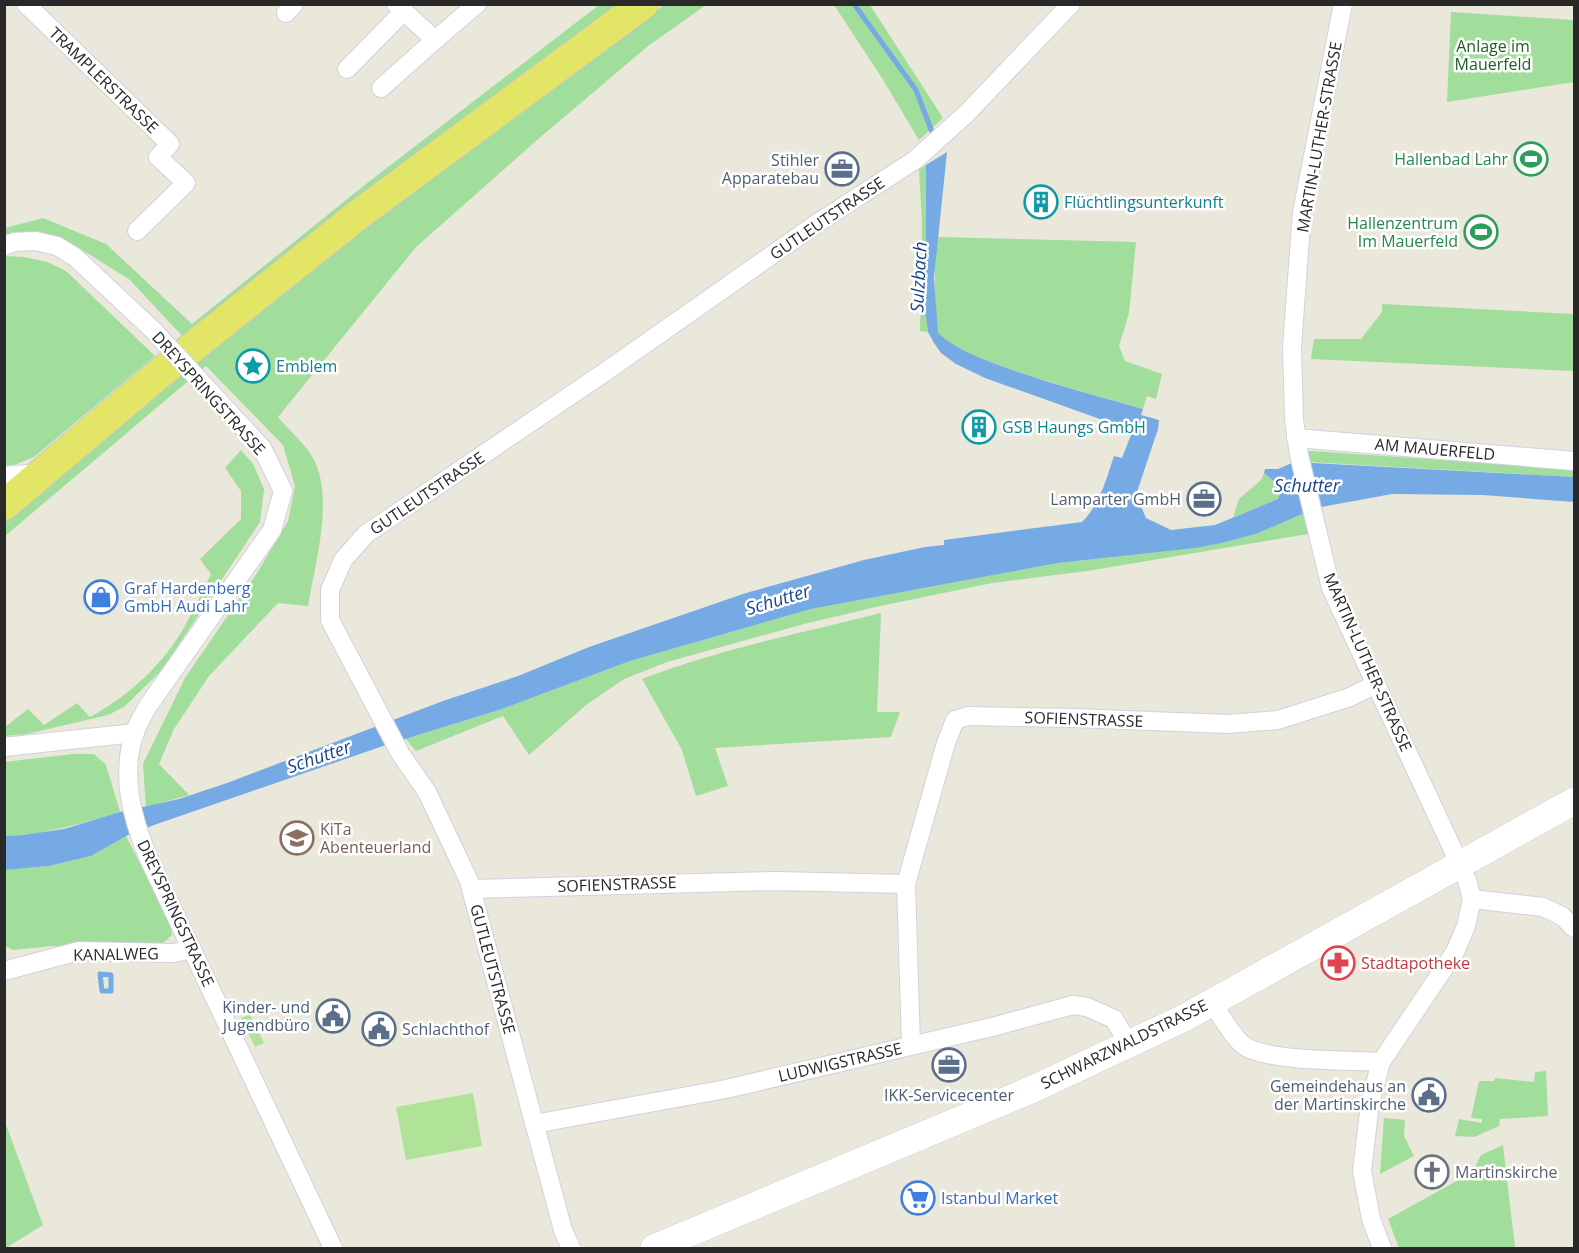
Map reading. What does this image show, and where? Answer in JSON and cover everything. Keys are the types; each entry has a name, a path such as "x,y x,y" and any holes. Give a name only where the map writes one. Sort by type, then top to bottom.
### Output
{"main road":[{"path":"4,505 159,374 358,215 644,4"}],"street":[{"name":"TRAMPLERSTRASSE","path":"26,4 170,144 158,157 186,183 137,231"},
{"path":"381,88 477,4"},
{"name":"GUTLEUTSTRASSE","path":"571,1248 563,1230 471,889 426,792 400,753 330,620 330,590 343,560 366,534 605,372 816,224 915,160 967,113 1071,4"},
{"name":"MARTIN-LUTHER-STRASSE","path":"1342,4 1302,212 1292,347 1292,385 1298,446 1331,588 1467,880 1472,899"},
{"path":"347,69 400,8 435,40"},
{"name":"DREYSPRINGSTRASSE","path":"4,246 14,242 36,240 57,246 75,257 154,331 262,448 283,490 272,531 148,706 135,733 128,782 131,805 142,842 333,1248"},
{"name":"AM MAUERFELD","path":"1298,446 1575,460"},
{"path":"4,476 44,472"},
{"name":"SOFIENSTRASSE","path":"911,1045 906,884 946,743 955,720 968,716 1076,717 1227,724 1278,720 1350,697 1376,684"},
{"path":"4,747 135,733"},
{"name":"SCHWARZWALDSTRASSE","path":"654,1248 1033,1089 1130,1044 1212,1002 1575,801"},
{"name":"SOFIENSTRASSE","path":"471,889 776,881 906,884"},
{"path":"1382,1248 1371,1219 1362,1171 1370,1103 1381,1062 1455,952 1466,926 1472,899 1543,907 1562,916 1575,928"},
{"name":"KANALWEG","path":"4,971 79,951 174,953 192,949"},
{"path":"1212,1002 1244,1046 1271,1056 1381,1062"},
{"name":"LUDWIGSTRASSE","path":"534,1124 726,1089 992,1027 1073,1005 1087,1006 1114,1019 1130,1044"}],"green space":[{"path":"599,5 621,5 187,341 130,280 89,254 61,240 5,238 5,228 43,218 106,244 192,324 366,184"},
{"path":"664,5 706,5 648,46 416,247 278,417 311,454 320,476 323,512 308,606 278,603 209,676 174,729 159,764 189,795 146,807 143,764 185,678 257,573 288,521 295,486 283,445 206,366 5,536 5,520 391,206 523,105"},
{"path":"834,5 870,5 943,118 919,140 882,78"},
{"name":"Anlage im Mauerfeld","path":"1451,12 1574,20 1574,82 1447,102"},
{"path":"926,165 926,316 928,332 920,331 922,223 919,170"},
{"path":"937,237 1136,242 1129,313 1119,346 1125,361 1162,374 1156,399 1147,396 1143,409 1033,377 971,354 950,343 939,333 937,326 935,266"},
{"path":"4,256 47,262 66,271 155,356 34,457 14,465 4,465"},
{"path":"1382,304 1574,314 1574,371 1311,359 1314,339 1361,339 1382,312"},
{"path":"241,450 253,464 264,489 260,522 162,670 124,707 108,715 27,734 5,736 5,727 28,709 44,725 77,703 90,717 132,689 167,652 186,624 211,574 200,559 241,519 241,491 225,468"},
{"path":"1306,452 1574,469 1574,477 1308,462"},
{"path":"1264,473 1282,488 1278,499 1233,517 1239,499 1261,480"},
{"path":"1304,513 1308,534 1087,571 992,583 804,624 667,662 624,679 586,705 529,755 503,716 416,751 406,739 499,710 630,661 811,609 1058,563 1196,548 1222,543 1256,534"},
{"path":"881,613 877,712 900,712 891,737 715,748 728,786 696,796 682,750 642,679 731,650"},
{"path":"73,754 94,754 106,765 120,812 49,831 5,836 4,762"},
{"path":"126,836 171,923 172,935 160,946 52,946 13,950 5,946 5,870 49,866 91,856"},
{"path":"250,1014 264,1043 255,1047 241,1018"},
{"path":"1546,1071 1548,1116 1500,1119 1499,1126 1474,1137 1455,1136 1459,1119 1482,1123 1482,1119 1471,1118 1479,1081 1494,1081 1495,1078 1534,1082 1535,1072"},
{"path":"473,1093 482,1146 406,1160 396,1107"},
{"path":"1384,1118 1405,1120 1404,1136 1414,1156 1380,1174"},
{"path":"5,1122 43,1225 4,1248"},
{"path":"1503,1145 1515,1248 1399,1248 1388,1219 1473,1172 1481,1155"}],"water":[{"name":"Schutter","path":"947,152 934,278 938,332 951,343 973,355 1033,377 1143,409 1141,415 1159,420 1137,492 1146,518 1171,530 1215,525 1278,499 1282,488 1264,473 1265,469 1278,469 1294,462 1574,477 1574,502 1483,495 1392,494 1316,508 1256,534 1222,543 1196,548 1058,563 811,609 630,661 499,710 386,745 154,825 128,835 91,856 49,866 5,870 5,836 64,829 120,812 179,799 443,701 518,676 589,647 746,593 864,560 944,545 944,540 1082,522 1098,500 1114,456 1122,458 1131,435 1128,429 985,378 956,364 941,353 928,332 926,316 926,165"}],"waterway":[{"name":"Sulzbach","path":"854,4 916,90 934,137"},
{"path":"100,974 111,975 111,991 102,991 100,974"}],"place":[{"name":"Hallenbad Lahr","path":"1531,159"},
{"name":"Stihler Apparatebau","path":"842,169"},
{"name":"Flüchtlingsunterkunft","path":"1041,202"},
{"name":"Hallenzentrum Im Mauerfeld","path":"1481,232"},
{"name":"Emblem","path":"253,366"},
{"name":"GSB Haungs GmbH","path":"979,427"},
{"name":"Lamparter GmbH","path":"1204,499"},
{"name":"Graf Hardenberg GmbH Audi Lahr","path":"101,597"},
{"name":"KiTa Abenteuerland","path":"297,838"},
{"name":"Stadtapotheke","path":"1338,963"},
{"name":"Kinder- und Jugendbüro","path":"333,1016"},
{"name":"Schlachthof","path":"379,1029"},
{"name":"IKK-Servicecenter","path":"949,1065"},
{"name":"Gemeindehaus an der Martinskirche","path":"1429,1095"},
{"name":"Martinskirche","path":"1432,1172"},
{"name":"Istanbul Market","path":"918,1198"}]}
